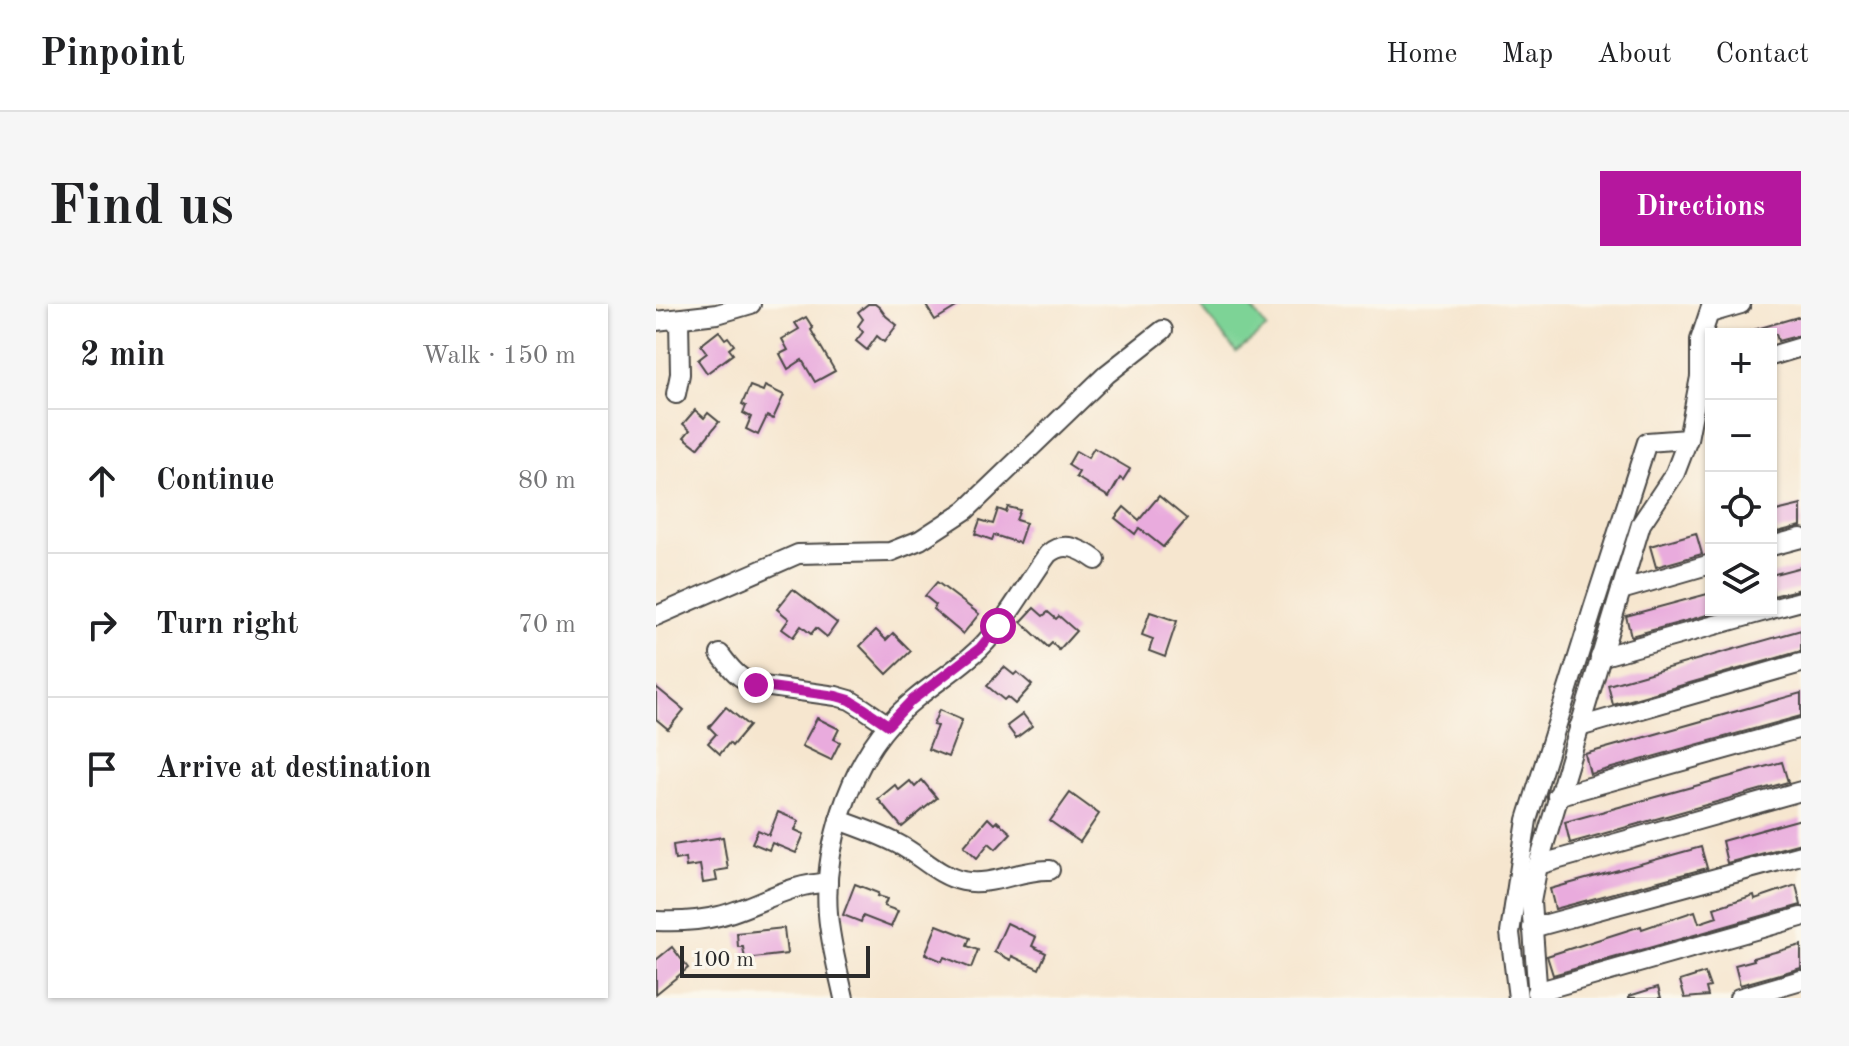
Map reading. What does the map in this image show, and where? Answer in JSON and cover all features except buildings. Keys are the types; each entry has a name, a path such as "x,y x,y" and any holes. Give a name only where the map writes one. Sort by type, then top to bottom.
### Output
{"street":[{"path":"656,321 717,314 751,304"},
{"path":"1531,996 1531,902 1557,796 1641,524 1675,473 1688,439 1705,375 1700,340 1711,308 1741,304"},
{"path":"676,394 680,374 679,319"},
{"path":"656,616 798,554 890,552 920,540 966,510 1107,374 1163,330"},
{"path":"1777,354 1801,347"},
{"path":"1531,996 1510,933 1527,820 1647,442 1688,439"},
{"path":"1777,544 1801,538"},
{"path":"844,998 828,914 828,874 839,820 864,760 888,725 911,701 980,648 1054,548 1072,546 1096,560"},
{"path":"1621,590 1705,566"},
{"path":"1777,608 1801,601"},
{"path":"1600,657 1748,616"},
{"path":"720,654 746,682 850,700 888,725"},
{"path":"1579,727 1801,663"},
{"path":"1557,796 1801,728"},
{"path":"1538,865 1801,791"},
{"path":"839,820 899,844 951,877 967,882 999,879 1030,870 1050,870"},
{"path":"1532,928 1801,855"},
{"path":"656,921 676,922 719,916 789,889 810,883 828,883"},
{"path":"1531,996 1801,917"},
{"path":"1739,998 1801,980"}],"green space":[{"path":"1199,304 1248,304 1267,328 1236,352"}],"route":[{"path":"756,685 850,700 888,725 911,701 980,648 998,626"}]}
